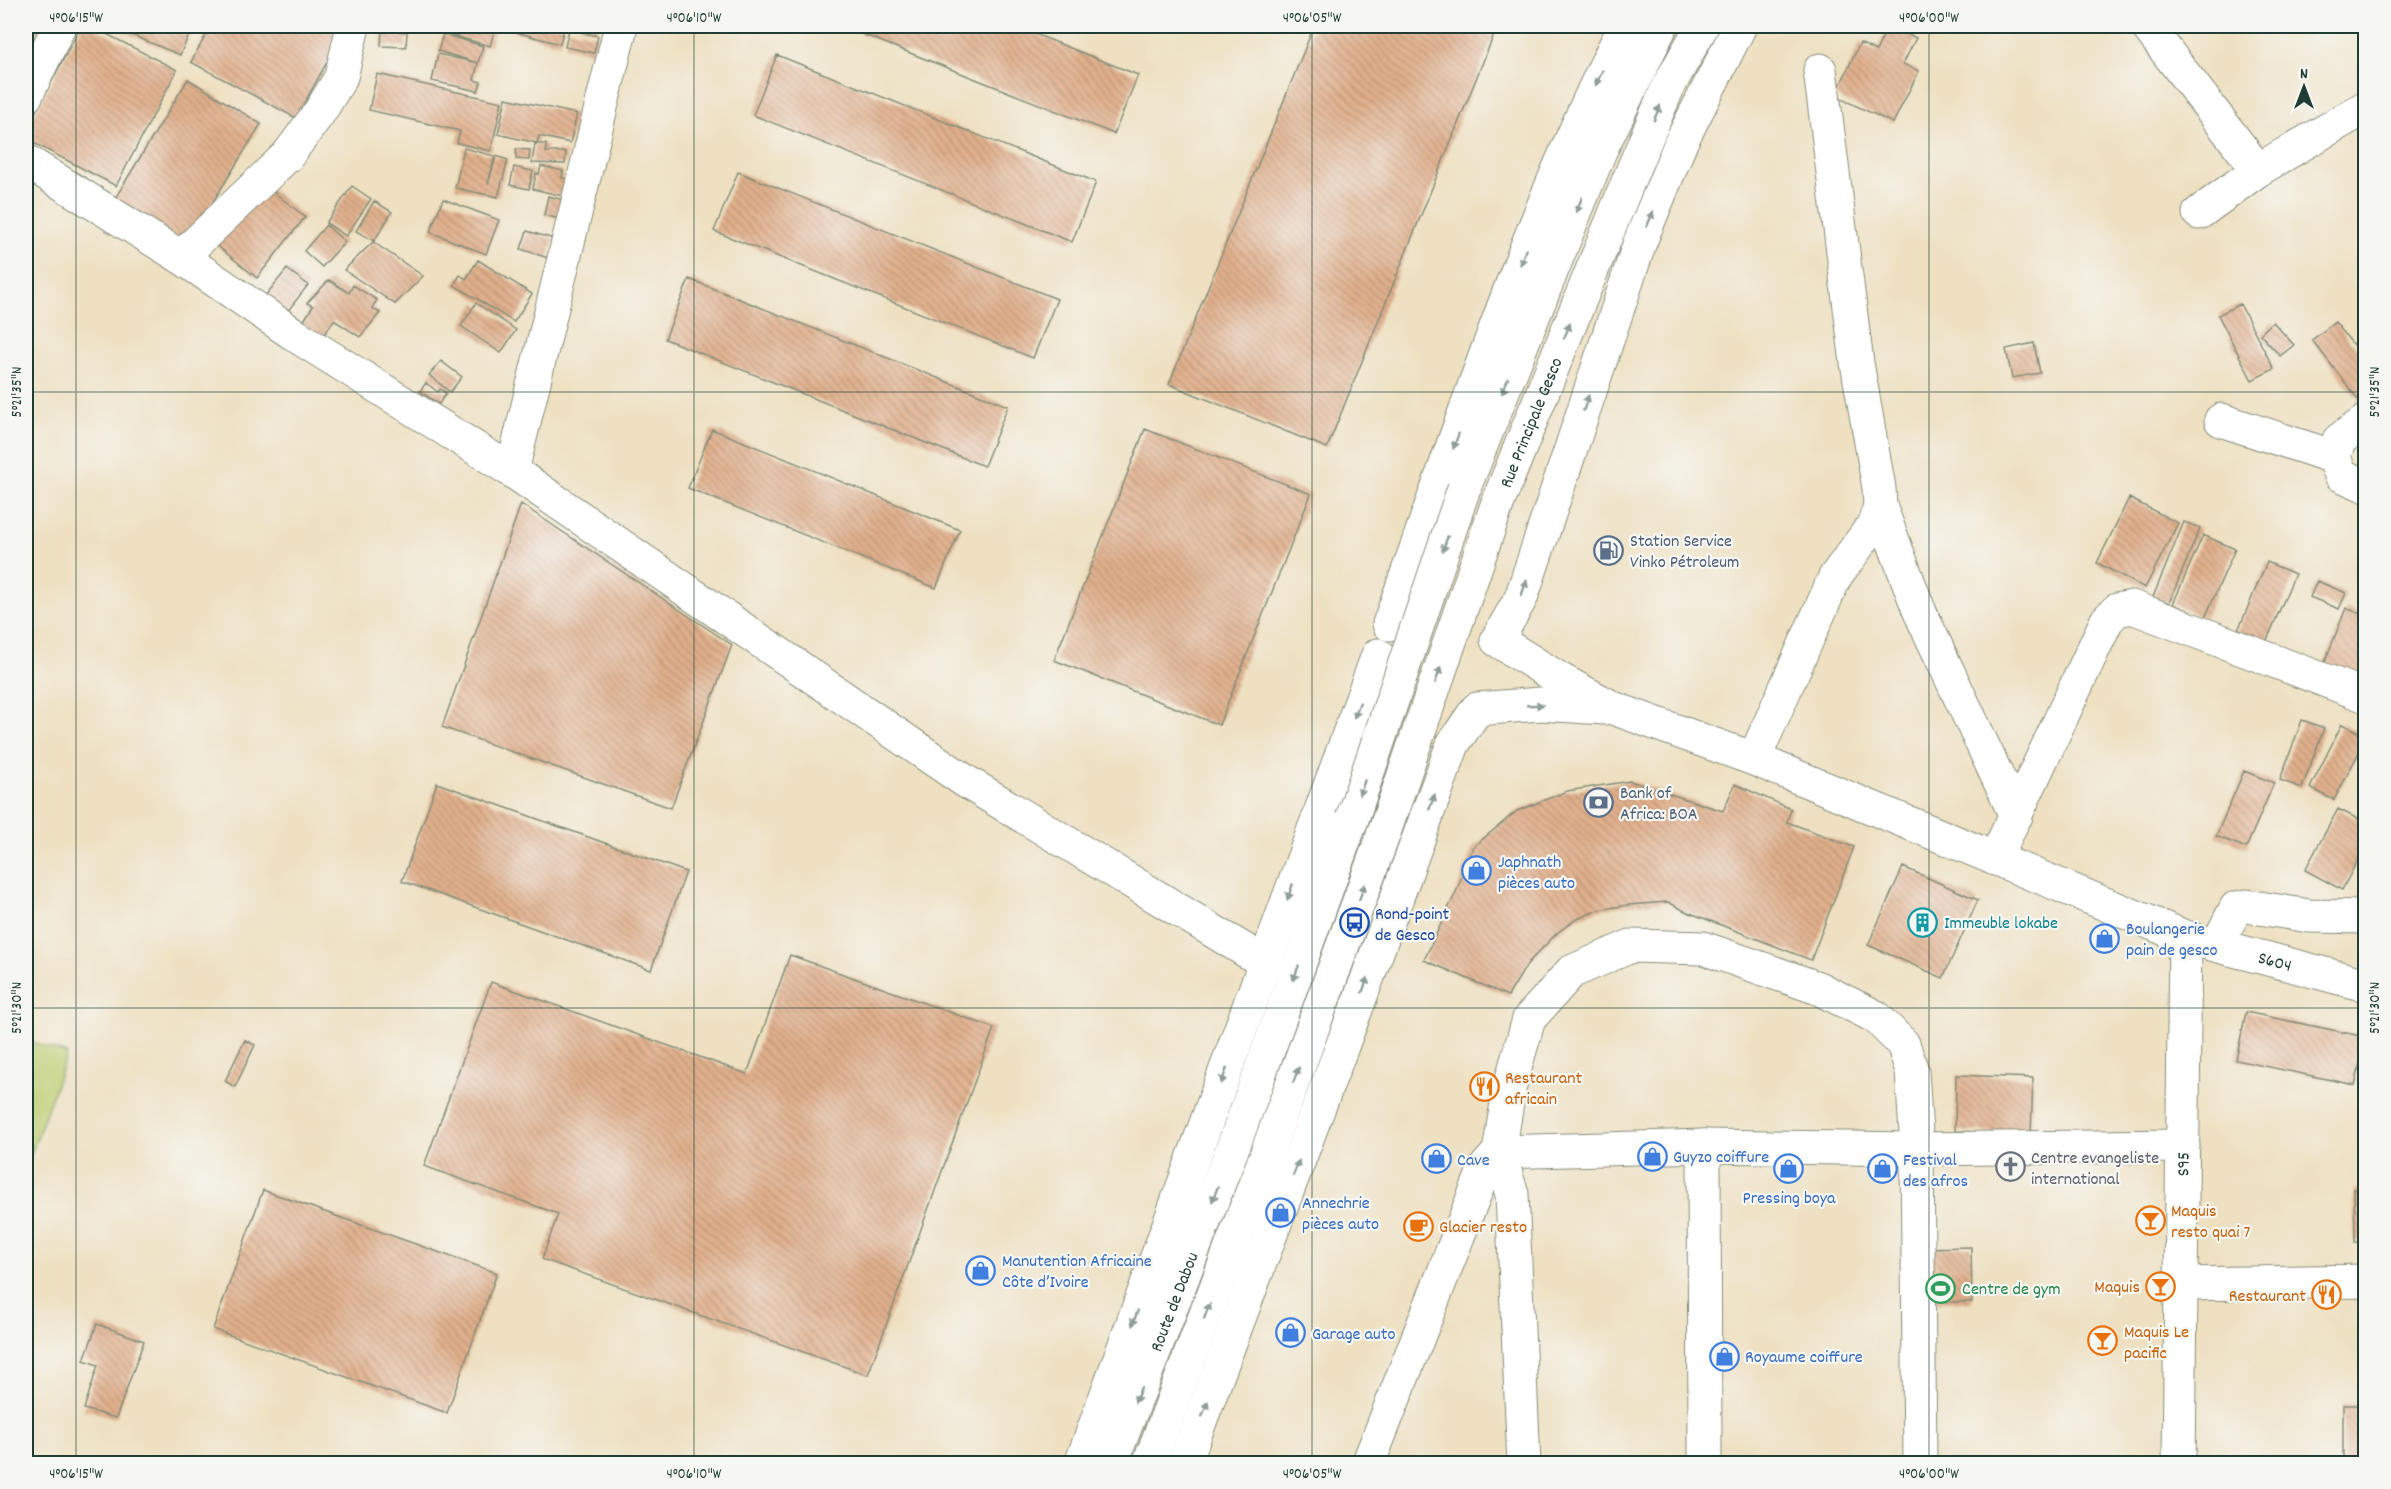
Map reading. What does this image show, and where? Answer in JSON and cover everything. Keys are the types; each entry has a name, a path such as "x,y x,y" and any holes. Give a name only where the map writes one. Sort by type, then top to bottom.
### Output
{"street":[{"path":"26,96 59,26"},
{"path":"181,257 288,155 315,119 341,78 353,26"},
{"path":"512,471 621,26"},
{"path":"1081,1464 1266,963 1298,867 1378,655 1381,639 1389,624 1529,240 1598,78 1625,26"},
{"name":"Rue Principale Gesco","path":"1352,819 1464,488 1600,151 1661,26"},
{"name":"Rue Principale Gesco","path":"1268,1150 1385,830 1498,502 1668,87 1702,26"},
{"path":"1497,640 1521,598 1640,242 1682,140 1740,26"},
{"path":"2147,26 2258,170"},
{"path":"1755,759 1834,577 1874,524 1880,506 1880,488 1857,363 1820,70"},
{"path":"2199,213 2258,170 2366,106"},
{"path":"26,161 181,257 298,337 512,471 965,781 1266,963"},
{"path":"2222,420 2334,457"},
{"path":"2366,421 2339,440 2334,457 2341,475 2366,486"},
{"path":"1880,506 1919,610 2016,816"},
{"path":"1184,1464 1358,1004 1453,744 1476,709 1490,695 1498,678 1501,659 1497,640 1488,623 1474,610 1457,602 1438,599 1420,602 1403,611 1389,624"},
{"path":"1995,859 2107,620 2117,610 2132,607 2366,696"},
{"path":"1497,640 1561,680 1613,708"},
{"path":"1378,655 1379,675 1387,693 1401,708 1419,718 1439,721 1459,718 1476,709 1540,705 1613,708"},
{"name":"S604","path":"1613,708 1755,759 2185,937 2366,985"},
{"name":"Route de Dabou","path":"1111,1464 1236,1139 1352,819"},
{"path":"2217,945 2236,908 2247,906 2309,916 2366,917"},
{"name":"S95","path":"2180,1464 2185,937"},
{"path":"1524,1464 1512,1194 1499,1152 1510,1085 1529,1019 1571,972 1631,946 1703,948 1818,988 1876,1017 1904,1044 1912,1071 1917,1149 1920,1464"},
{"path":"1368,1464 1485,1168 1499,1152 1704,1146 1917,1149 2183,1146"},
{"path":"1704,1146 1705,1464"},
{"name":"Route de Dabou","path":"1149,1464 1268,1150"},
{"path":"2181,1284 2366,1281"}],"green space":[{"path":"26,1040 67,1054 26,1168"}],"building":[{"path":"26,26 43,26 26,56"},
{"path":"81,26 91,26 177,70 116,186 26,139 26,130"},
{"path":"110,26 193,26 180,55"},
{"path":"211,26 347,26 296,118 191,62"},
{"path":"446,26 484,26 495,29 490,46 444,33"},
{"path":"493,26 556,26 564,28 560,44"},
{"path":"577,26 597,26 596,31"},
{"path":"842,26 1015,26 1138,75 1114,134"},
{"path":"1314,26 1497,27 1327,448 1169,384"},
{"path":"1888,26 1916,38 1903,64 1919,71 1893,123 1835,96 1860,43 1876,51"},
{"path":"569,29 598,36 594,53 565,47"},
{"path":"382,30 407,32 406,47 381,46"},
{"path":"443,34 483,46 478,63 438,51"},
{"path":"438,54 478,63 474,80 481,82 478,91 432,81"},
{"path":"777,55 1096,182 1072,242 753,115"},
{"path":"377,74 502,102 491,151 457,143 460,131 369,110"},
{"path":"188,79 261,124 187,244 114,200"},
{"path":"506,98 577,114 570,143 539,136 537,143 498,134"},
{"path":"535,144 546,144 546,152 566,152 565,164 532,163"},
{"path":"464,148 495,156 488,184 496,156 508,160 498,197 455,188"},
{"path":"516,149 530,150 529,160 516,159"},
{"path":"541,166 563,171 562,178 567,179 563,196 533,189 536,173 539,174"},
{"path":"514,167 533,171 529,189 510,185"},
{"path":"738,172 1057,299 1033,358 714,231"},
{"path":"264,184 305,217 257,278 215,244"},
{"path":"352,186 371,199 346,236 326,223"},
{"path":"548,196 564,200 559,219 544,215"},
{"path":"443,199 499,220 486,254 430,232"},
{"path":"374,201 392,212 374,241 356,231"},
{"path":"326,225 345,242 322,267 304,251"},
{"path":"527,231 554,239 548,258 521,249"},
{"path":"373,242 423,276 395,304 344,270"},
{"path":"478,260 532,294 514,322 454,285 460,275 466,279"},
{"path":"287,269 308,285 287,312 265,296"},
{"path":"689,279 1008,406 984,466 665,339"},
{"path":"329,280 349,293 353,285 377,300 372,308 380,313 360,337 334,320 322,338 301,325 313,306 307,303"},
{"path":"476,303 516,330 501,353 461,326"},
{"path":"2240,304 2274,369 2252,380 2218,315"},
{"path":"2273,322 2294,345 2280,356 2260,334"},
{"path":"2335,322 2366,361 2364,407 2312,340"},
{"path":"2034,343 2040,373 2012,378 2006,349"},
{"path":"441,361 462,377 450,392 429,375"},
{"path":"426,383 438,392 440,389 446,393 439,404 420,391"},
{"path":"712,429 960,530 936,588 688,488"},
{"path":"1145,429 1311,494 1219,725 1054,660"},
{"path":"2129,498 2178,523 2145,588 2097,563"},
{"path":"521,504 732,645 671,808 442,727"},
{"path":"2184,522 2200,528 2169,603 2153,597"},
{"path":"2203,535 2235,549 2205,618 2173,604"},
{"path":"2267,562 2295,574 2264,647 2236,635"},
{"path":"2317,581 2346,593 2339,609 2310,597"},
{"path":"2346,608 2366,616 2366,681 2324,664"},
{"path":"2302,720 2324,728 2302,788 2280,780"},
{"path":"2342,724 2366,736 2366,739 2334,800 2310,788"},
{"path":"2244,771 2274,783 2246,848 2216,836"},
{"path":"1630,781 1723,811 1735,784 1791,809 1787,822 1854,847 1811,960 1685,911 1668,902 1598,910 1575,920 1557,933 1528,963 1508,996 1424,960 1456,892 1473,847 1517,811 1567,791"},
{"path":"437,783 686,872 651,970 402,881"},
{"path":"2338,809 2366,823 2366,844 2342,890 2305,870"},
{"name":"Immeuble lokabe","path":"1903,867 1978,900 1943,978 1868,945"},
{"path":"790,955 994,1028 868,1375 542,1259 558,1214 424,1166 491,982 747,1074"},
{"path":"2246,1012 2366,1037 2355,1085 2236,1060"},
{"path":"245,1040 255,1045 235,1087 225,1081"},
{"path":"1956,1075 2033,1078 2031,1134 1955,1131"},
{"path":"2354,1189 2366,1189 2366,1242 2355,1242"},
{"path":"263,1190 497,1273 447,1413 213,1329"},
{"path":"1971,1247 1972,1302 1924,1302 1923,1248"},
{"path":"97,1324 144,1341 116,1418 84,1409 98,1365 84,1360"},
{"path":"2362,1345 2366,1345 2366,1401 2362,1401"},
{"path":"2343,1405 2366,1405 2366,1464 2343,1464"}],"place":[{"name":"Station Service Vinko Pétroleum","path":"1609,550"},
{"name":"Bank of Africa: BOA","path":"1599,802"},
{"name":"Japhnath pièces auto","path":"1477,871"},
{"name":"Immeuble lokabe","path":"1923,922"},
{"name":"Rond-point de Gesco","path":"1354,923"},
{"name":"Boulangerie pain de gesco","path":"2105,938"},
{"name":"Restaurant africain","path":"1484,1087"},
{"name":"Guyzo coiffure","path":"1652,1156"},
{"name":"Cave","path":"1436,1159"},
{"name":"Centre evangeliste international","path":"2010,1167"},
{"name":"Pressing boya","path":"1789,1168"},
{"name":"Festival des afros","path":"1882,1169"},
{"name":"Annechrie pièces auto","path":"1281,1212"},
{"name":"Maquis resto quai 7","path":"2150,1220"},
{"name":"Glacier resto","path":"1418,1226"},
{"name":"Manutention Africaine Côte d’Ivoire","path":"981,1270"},
{"name":"Maquis","path":"2161,1286"},
{"name":"Centre de gym","path":"1941,1288"},
{"name":"Restaurant","path":"2327,1295"},
{"name":"Garage auto","path":"1291,1333"},
{"name":"Maquis Le pacific","path":"2103,1341"},
{"name":"Royaume coiffure","path":"1724,1356"}]}
